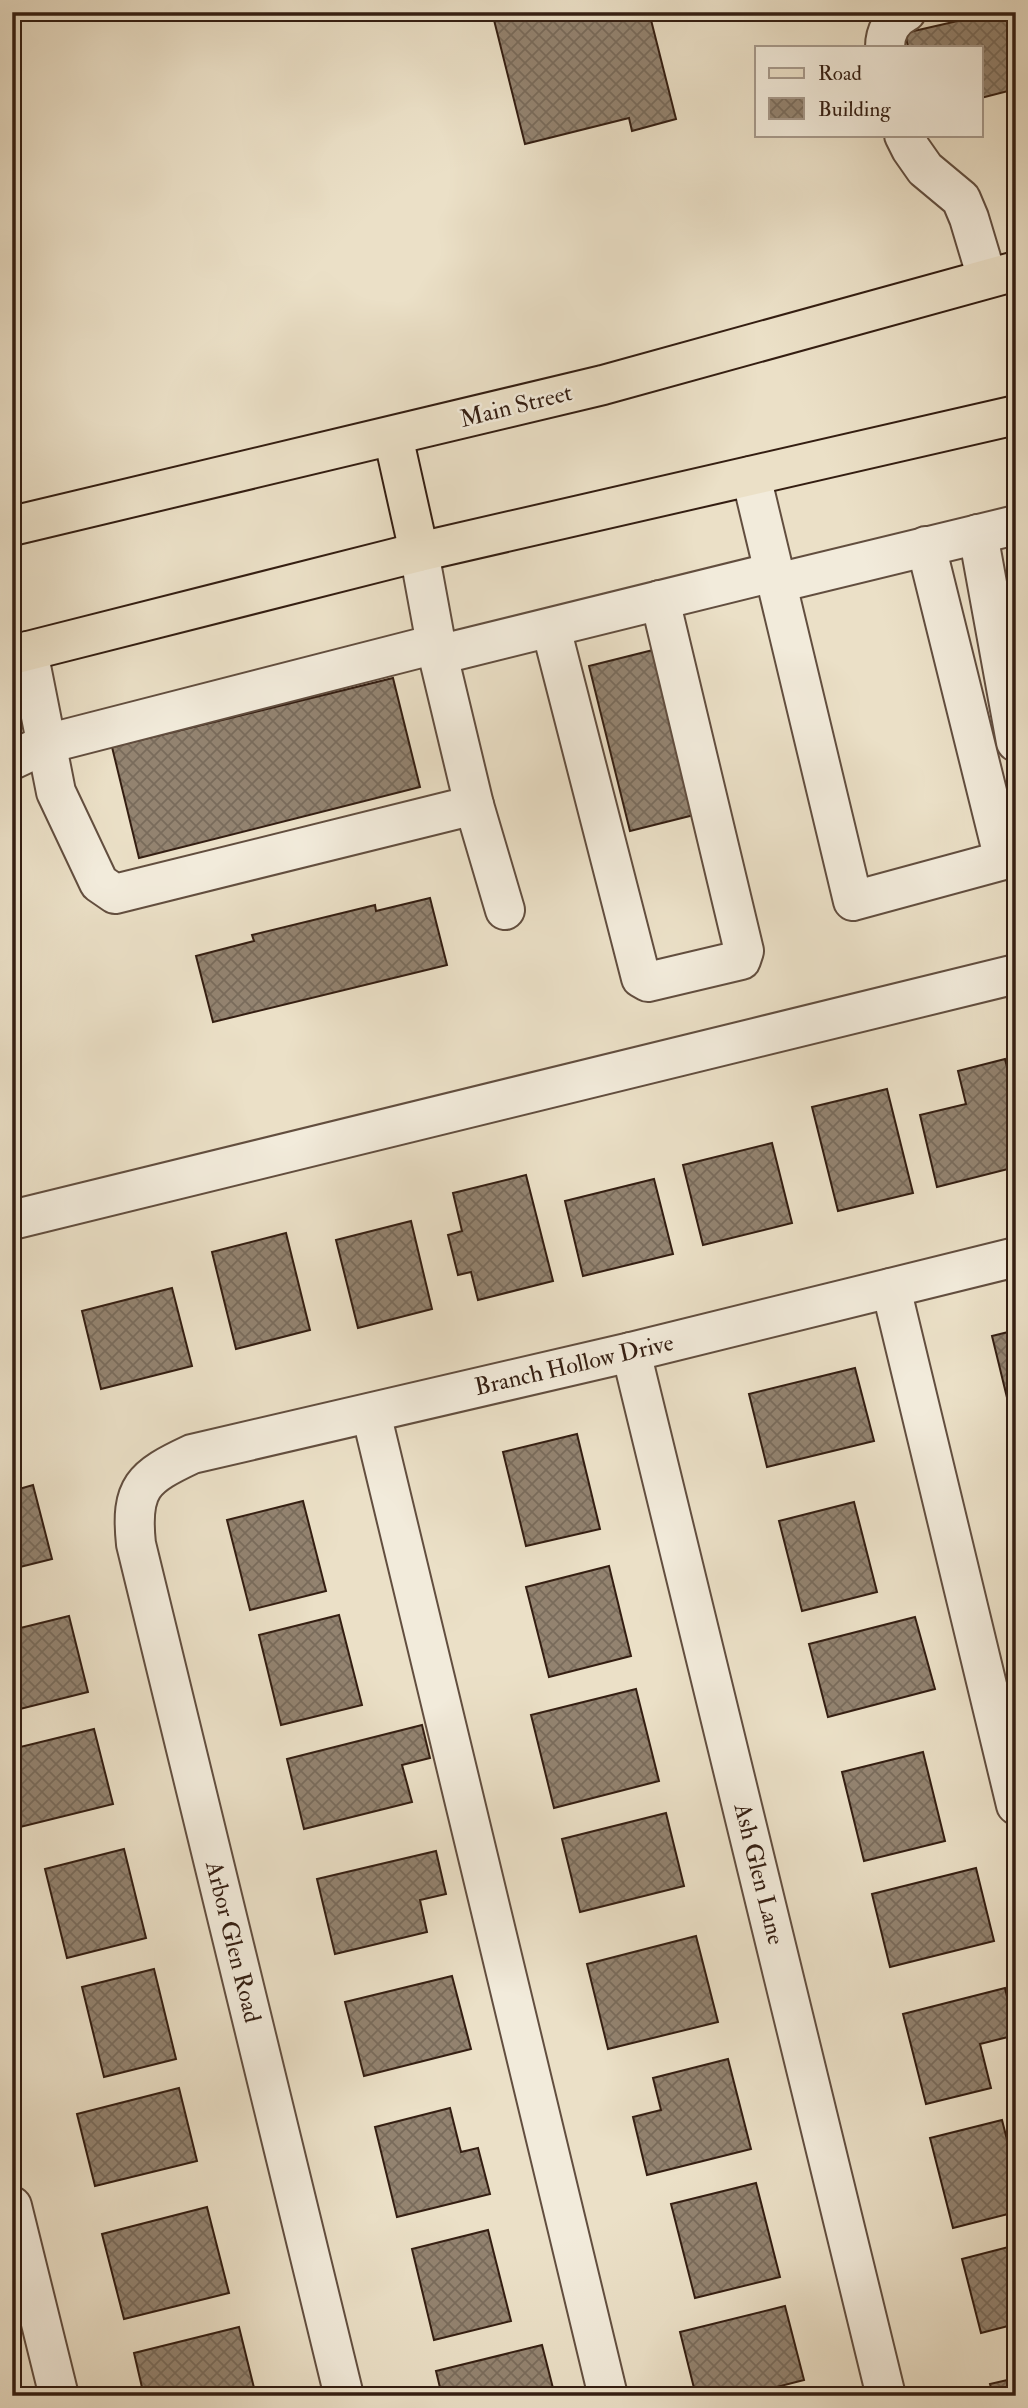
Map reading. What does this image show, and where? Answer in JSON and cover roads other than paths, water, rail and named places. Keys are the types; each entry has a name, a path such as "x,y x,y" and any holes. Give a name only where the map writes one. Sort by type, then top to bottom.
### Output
{"main road":[{"name":"Main Street","path":"12,526 603,385 1001,274"},
{"path":"20,653 419,552 1016,415"},
{"path":"393,436 419,552"}],"street":[{"path":"904,136 925,169 961,199 1001,274"},
{"path":"751,476 853,901 1004,860 926,546"},
{"path":"12,760 46,744 437,650 551,628 660,600 1016,525"},
{"path":"978,534 1016,743"},
{"path":"419,552 437,650 474,805 505,910"},
{"path":"551,628 641,978 648,982 741,960 744,951 660,600"},
{"path":"20,653 57,792 99,883 115,894 474,805"},
{"path":"12,1220 1016,974"},
{"name":"Branch Hollow Drive","path":"141,1489 144,1483 163,1468 192,1454 631,1352 1016,1257"},
{"path":"891,1288 1016,1805"},
{"name":"Ash Glen Lane","path":"631,1352 886,2396"},
{"path":"371,1413 608,2396"},
{"name":"Arbor Glen Road","path":"141,1489 134,1511 136,1544 344,2396"},
{"path":"12,2206 59,2396"}]}
